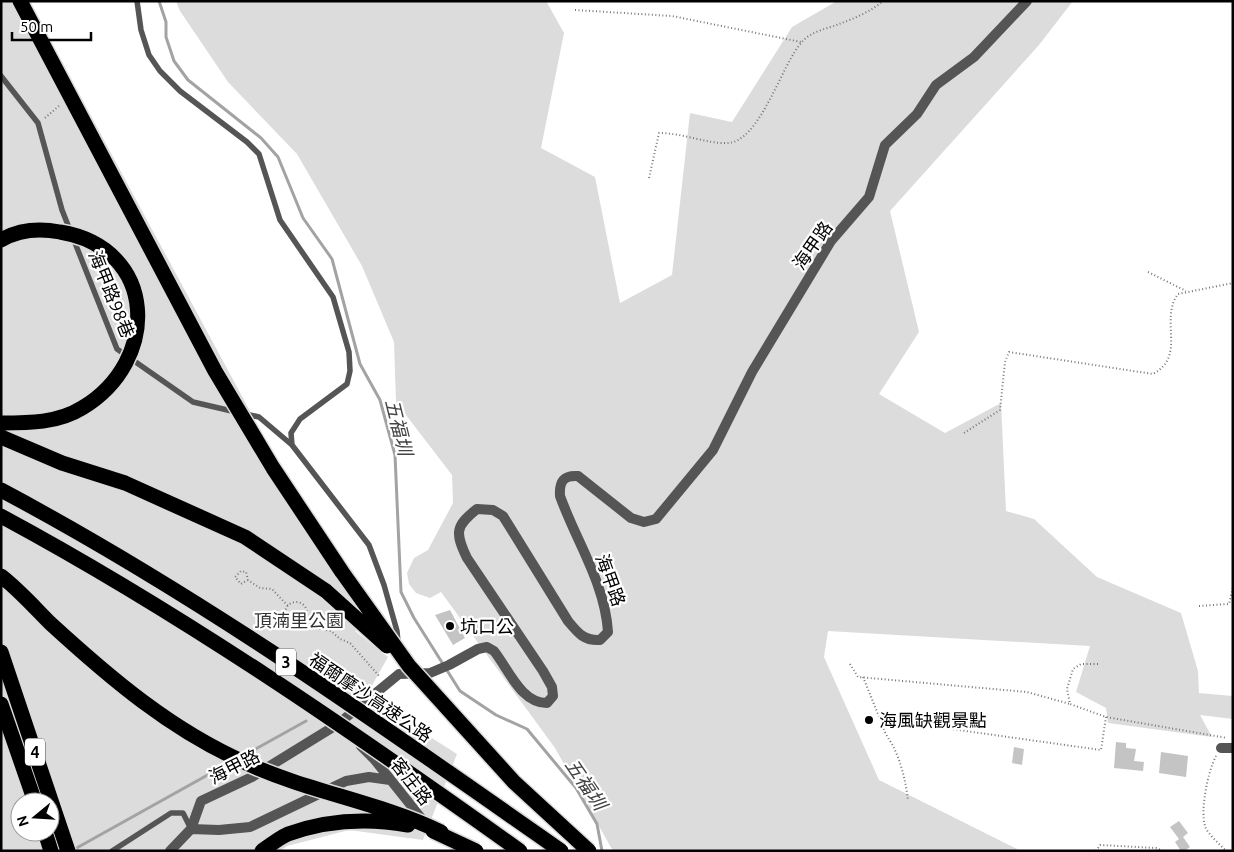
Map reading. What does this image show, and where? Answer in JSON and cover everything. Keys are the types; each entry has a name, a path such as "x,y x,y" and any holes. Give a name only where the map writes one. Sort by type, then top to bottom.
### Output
{"highway":[{"path":"20,1 220,379 284,484 404,670"},
{"path":"1,240 24,231 47,229 96,242 112,254 128,278 133,289 138,318 138,330 127,361 119,376 100,395 82,408 64,417 43,421 1,423"},
{"path":"1,437 62,463 125,483 245,537 326,592 514,782 589,851"},
{"name":"福爾摩沙高速公路","path":"1,490 76,530 244,634 401,739 561,851"},
{"name":"3","path":"1,516 71,554 234,652 390,758 520,851"},
{"path":"1,576 125,690 157,713 214,747 246,764 342,798 408,816 476,851"},
{"name":"4","path":"1,652 68,851"},
{"name":"4","path":"1,704 31,792"},
{"path":"262,851 286,834 332,822 385,821 441,832"}],"street":[{"name":"海甲路","path":"170,851 191,829 201,801 252,777 338,724 404,670 430,673 449,666 478,649 487,647 494,651 525,695 536,703 547,703 553,696 552,686 544,671 467,558 458,533 462,521 478,509 493,510 503,516 568,621 579,634 589,641 600,640 608,632 608,618 602,595 560,496 559,487 563,479 570,475 578,476 630,518 644,522 656,519 713,450 752,372 826,248 869,197 885,145 917,114 936,85 974,57 1027,1"},
{"name":"客庄路","path":"338,724 374,759 422,821 465,851"},
{"path":"1221,748 1233,748"},
{"path":"191,829 219,830 250,827 346,781 369,777 390,780"}],"lane":[{"path":"137,1 141,30 149,55 160,71 180,91 248,142 258,154 280,220 333,297 349,352 350,371 347,384 300,418 291,433 292,446"},
{"name":"海甲路98巷","path":"1,76 38,123 62,210 118,349 193,402 259,417 292,446 369,545 384,585 397,631 404,670"},
{"path":"112,851 171,813 183,813 191,829"}],"path":[{"path":"649,178 659,133 676,133 728,144 743,138 760,117 801,42 815,32 842,23 883,1"},
{"path":"575,10 672,16 801,42"},
{"path":"1148,272 1186,291"},
{"path":"964,433 1000,410 1004,362 1009,352 1152,374 1163,368 1171,354 1172,302 1178,294 1233,283"},
{"path":"248,580 241,584 235,577 241,571 246,572 248,580 260,588 272,589 288,606"},
{"path":"1199,606 1229,604 1233,587"},
{"path":"295,602 302,604 307,610 305,619 301,623 294,624 288,620 285,613 288,606 295,602"},
{"path":"305,619 318,628 331,631 340,639 350,643 387,684"},
{"path":"850,664 858,677 1027,692 1070,704 1106,717 1224,736 1233,742"},
{"path":"1070,704 1067,689 1073,668 1081,664 1098,664"},
{"path":"863,677 880,719 883,732 892,745 906,780 908,801"},
{"path":"880,719 1101,750 1106,717"},
{"path":"1221,748 1214,760 1204,811 1205,828 1226,851"},
{"path":"1096,851 1100,845 1156,848 1163,851"}],"green space":[{"name":"頂湳里公園","path":"1,1 29,1 293,491 383,617 355,631 388,657 366,696 457,754 423,840 349,830 287,846 280,851 1,851"},
{"path":"176,1 546,1 564,33 541,148 595,177 620,303 672,275 690,113 732,122 792,27 837,1 1073,1 1039,45 890,211 919,332 879,394 945,433 1001,403 1006,511 1034,519 1097,577 1181,613 1198,671 1199,693 1233,696 1233,719 1200,715 1212,737 1108,723 1106,708 1076,692 1090,646 828,631 824,657 879,780 1021,851 613,851 555,748 441,592 430,598 416,593 409,584 407,573 414,558 428,550 453,503 452,475 396,402 394,342 362,266 297,154 228,82 180,11"}],"building":[{"name":"坑口公","path":"450,610 465,638 453,645 435,615"},
{"path":"1116,742 1126,743 1126,748 1136,749 1134,761 1144,762 1143,771 1114,768"},
{"path":"1014,747 1024,749 1022,765 1012,763"},
{"path":"1161,752 1188,756 1186,777 1159,773"},
{"path":"1179,821 1188,833 1183,837 1190,847 1184,851 1181,851 1175,842 1179,839 1170,827"}],"waterway":[{"name":"五福圳","path":"159,1 166,22 166,37 174,61 188,80 261,138 278,157 303,218 332,259 360,364 380,400 395,455 401,592 414,618 460,691 496,715 527,729 576,788 597,824 602,851"},
{"path":"243,756 306,721"},
{"path":"73,850 231,762"}],"place":[{"name":"坑口公","path":"450,626"},
{"name":"海風缺觀景點","path":"869,720"}]}
